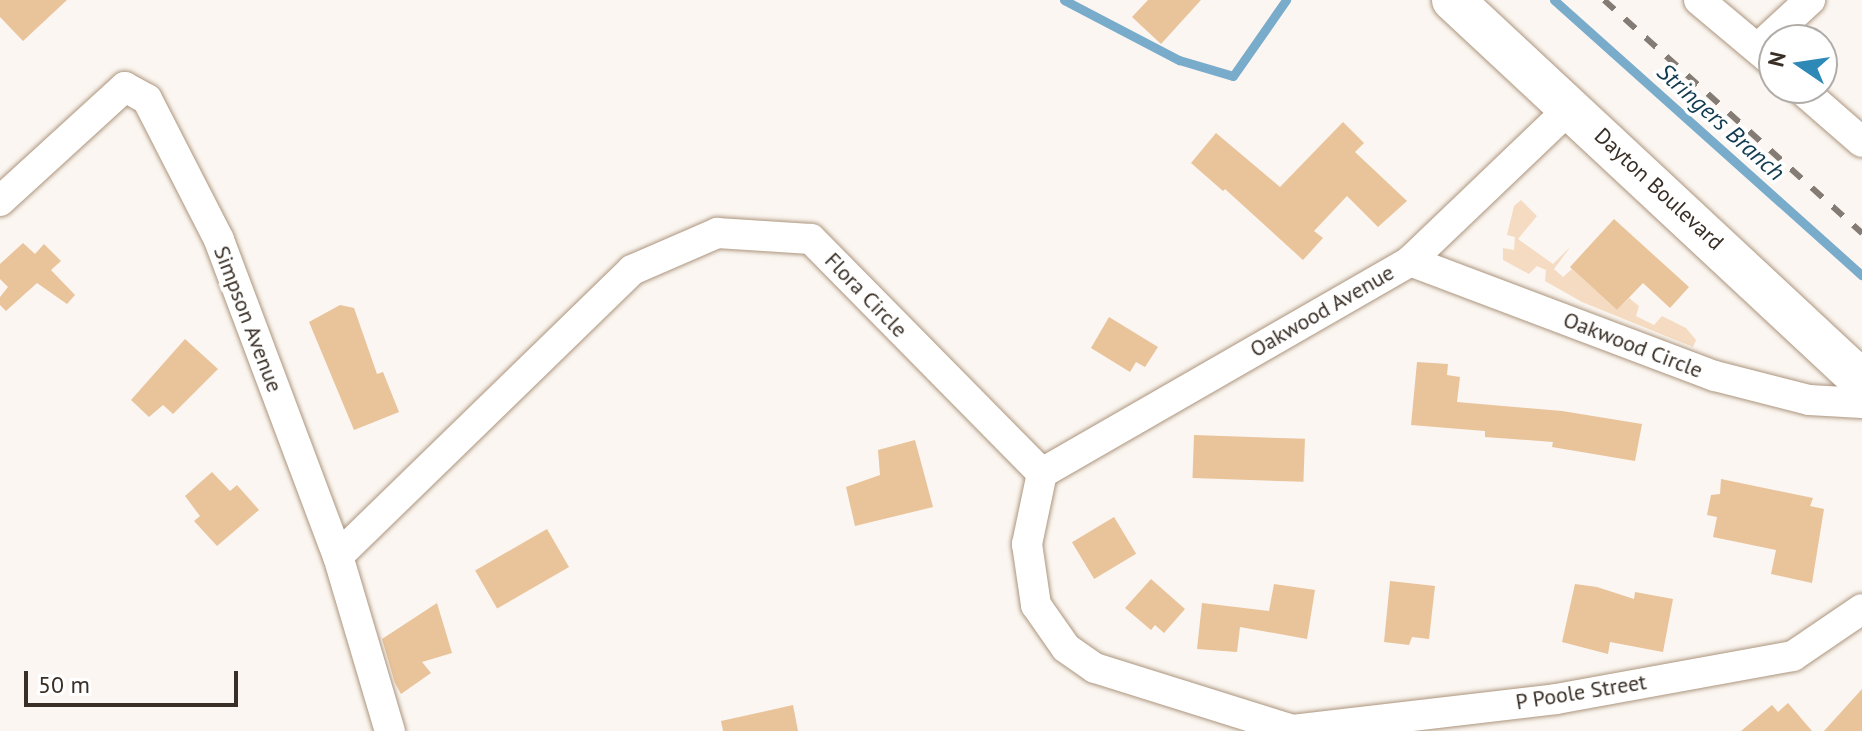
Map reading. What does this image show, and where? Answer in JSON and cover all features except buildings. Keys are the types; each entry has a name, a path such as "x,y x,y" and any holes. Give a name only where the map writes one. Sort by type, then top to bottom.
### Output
{"main road":[{"name":"Dayton Boulevard","path":"1453,0 1862,381"}],"street":[{"path":"1699,0 1758,49"},
{"path":"1791,24 1810,0"},
{"name":"Simpson Avenue","path":"0,201 125,87 147,99 219,240 338,556 390,731"},
{"path":"1818,104 1862,142"},
{"name":"Oakwood Avenue","path":"1042,473 1410,261 1571,107"},
{"name":"Flora Circle","path":"338,556 632,270 717,233 811,239 1042,473"},
{"name":"Oakwood Circle","path":"1410,261 1715,376 1809,400 1862,403"},
{"path":"1042,473 1027,544 1036,605 1066,648 1095,668 1287,730"},
{"name":"P Poole Street","path":"1287,730 1556,699 1793,656 1862,609"}],"shaded area":[{"path":"1521,200 1537,216 1518,239 1553,264 1571,246 1554,269 1563,277 1572,269 1617,310 1629,298 1639,306 1636,316 1654,325 1662,316 1686,328 1696,340 1693,347 1582,302 1545,281 1546,270 1537,266 1529,274 1503,260 1503,248 1514,250 1515,237 1507,235 1514,206"}],"waterway":[{"name":"Stringers Branch","path":"1064,0 1179,60 1233,76 1286,0"},
{"name":"Stringers Branch","path":"1554,0 1862,275"}],"railway":[{"path":"1604,0 1862,233"}]}
